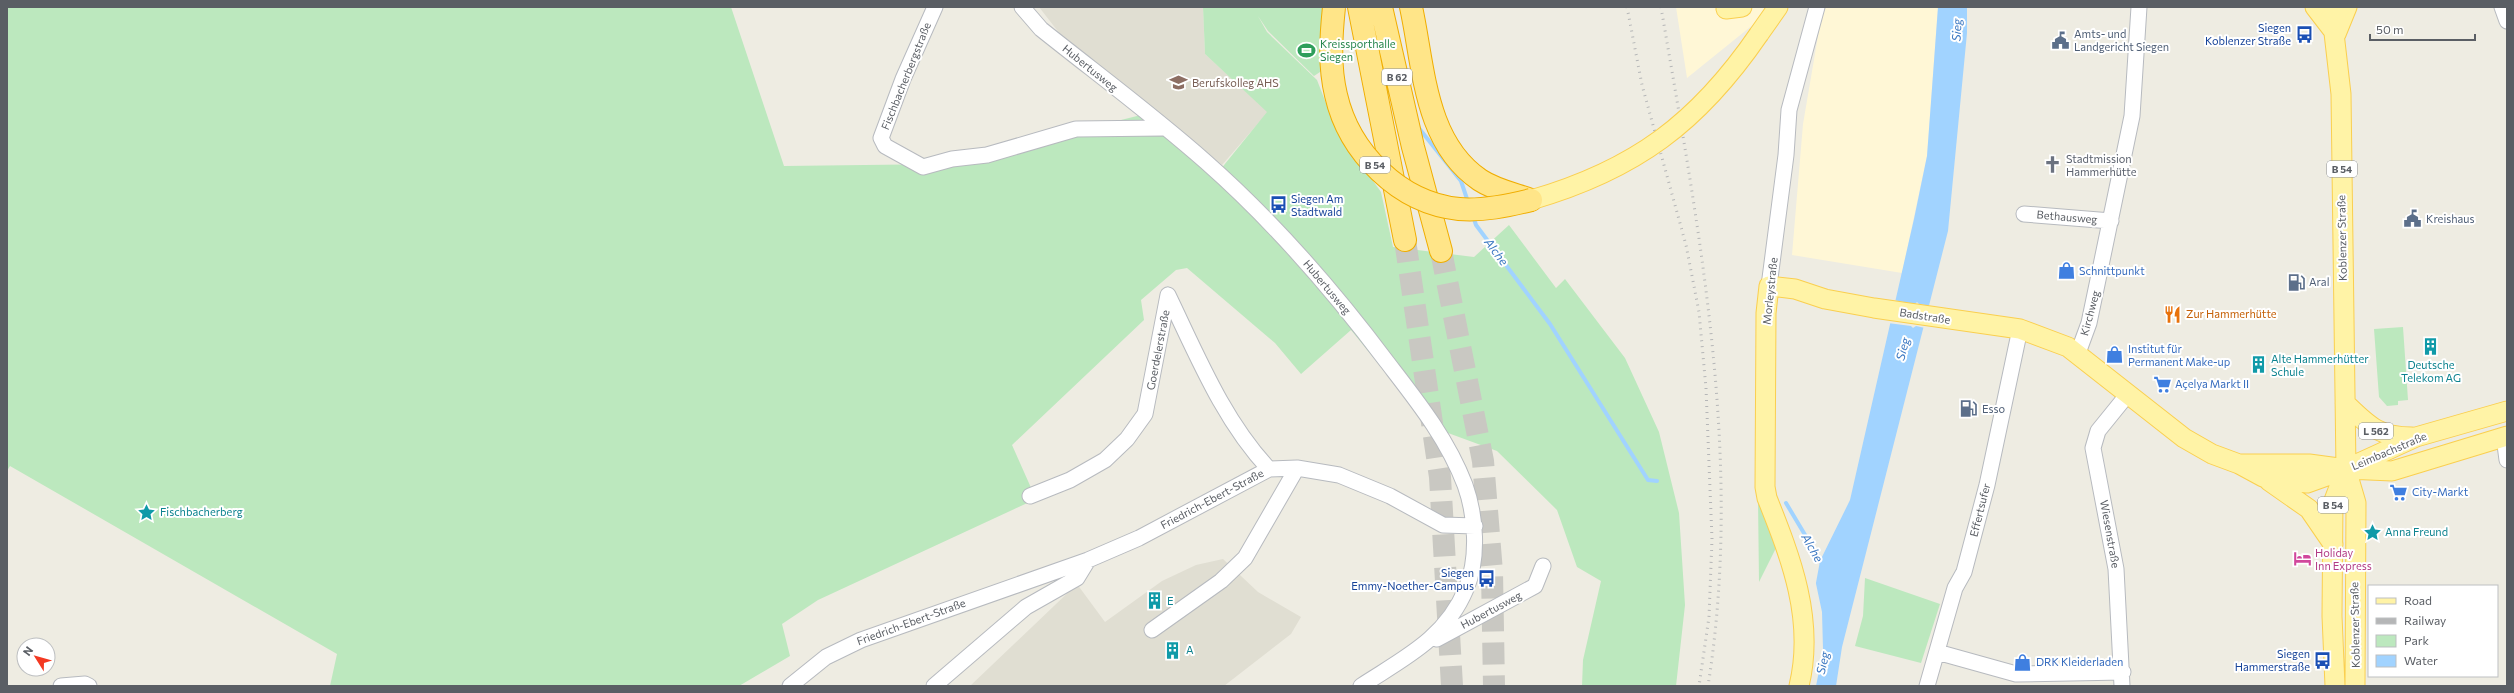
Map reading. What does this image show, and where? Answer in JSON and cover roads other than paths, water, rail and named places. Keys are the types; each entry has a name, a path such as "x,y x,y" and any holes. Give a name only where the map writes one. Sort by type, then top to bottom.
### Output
{"highway":[{"name":"B 54","path":"1334,7 1331,53 1336,94 1351,135 1376,167 1405,191 1441,206 1479,210 1530,200"},
{"name":"B 62","path":"1359,7 1405,240"},
{"name":"B 62","path":"1381,7 1413,147 1441,251"},
{"path":"1411,7 1429,99 1446,144 1467,170 1481,181 1530,200"}],"main road":[{"name":"B 54","path":"1530,200 1599,176 1631,160 1661,140 1690,117 1716,92 1739,64 1778,7"},
{"path":"2315,7 2336,34"},
{"name":"Koblenzer Straße","path":"2332,7 2336,34 2341,94 2346,469 2356,503 2355,686"},
{"name":"B 54","path":"2336,34 2347,7"},
{"name":"Badstraße","path":"1769,286 1795,289 1825,298 1874,308 2020,329 2068,347 2078,353"},
{"name":"Morleystraße","path":"1769,286 1766,313 1765,487 1766,498 1797,582 1804,620 1804,648 1799,686"},
{"path":"2078,353 2184,438 2212,454 2239,464 2291,494 2309,509 2333,544"},
{"name":"L 562","path":"2345,403 2376,431 2398,437 2416,437"},
{"name":"Leimbachstraße","path":"2502,412 2505,436 2392,471 2346,469 2416,437 2502,412"},
{"path":"2239,464 2309,464 2346,469"},
{"path":"2263,477 2307,483 2346,469"},
{"name":"Koblenzer Straße","path":"2335,686 2333,503 2346,469"}],"street":[{"name":"Fischbacherbergstraße","path":"935,7 903,79 881,138 885,146 923,167 952,159 987,155 1076,129 1163,128"},
{"name":"Hubertusweg","path":"1022,7 1041,29 1206,161 1264,216 1364,331 1438,430 1465,486 1475,526 1473,561 1467,588 1451,617 1427,644"},
{"path":"1337,28 1344,7"},
{"name":"Morleystraße","path":"1769,286 1785,162 1788,110 1818,7"},
{"name":"Kirchweg","path":"2078,353 2089,323 2132,116 2139,7"},
{"path":"2502,7 2507,21"},
{"name":"Bethausweg","path":"2024,214 2111,221"},
{"name":"Goerdelerstraße","path":"1030,496 1070,480 1105,460 1127,439 1145,414 1168,295 1216,393 1248,447 1269,469"},
{"name":"Effertsufer","path":"1927,686 1955,588 1964,572 1987,485 2020,329"},
{"name":"Wiesenstraße","path":"2122,679 2116,569 2093,448 2098,430 2128,394"},
{"path":"2505,436 2507,460"},
{"path":"1152,630 1221,581 1245,558 1297,468"},
{"name":"Friedrich-Ebert-Straße","path":"790,686 826,657 861,640 1088,560 1139,538 1269,469 1297,468 1339,475 1390,496 1444,525 1475,526"},
{"path":"934,686 1026,607 1077,578 1088,560"},
{"name":"Hubertusweg","path":"1361,686 1427,644 1535,586 1543,566"},
{"path":"1937,652 2006,679 2016,674 2122,679"},
{"path":"61,686 85,684 89,686"}],"water":[{"name":"Sieg","path":"1938,7 1967,7 1967,33 1948,231 1842,647 1836,686 1797,686 1820,561 1850,500 1914,219 1927,156"}],"waterway":[{"name":"Alche","path":"1382,70 1388,90 1392,95"},
{"name":"Alche","path":"1418,127 1461,181 1468,202"},
{"name":"Alche","path":"1473,216 1476,225 1550,324 1648,480 1657,481"},
{"name":"Alche","path":"1786,503 1823,565"}],"tunnel":[{"path":"1405,240 1440,477 1452,686"},
{"path":"1441,251 1483,461 1492,572 1494,686"}],"railway":[{"path":"1627,7 1642,85 1686,245 1699,312 1706,388 1712,539 1709,617 1699,686"},
{"path":"1661,7 1702,260 1712,345 1719,430 1721,516 1718,601 1708,686"}],"place":[{"name":"Siegen Koblenzer Straße","path":"2304,34"},
{"name":"Amts- und Landgericht Siegen","path":"2061,40"},
{"name":"Kreissporthalle Siegen","path":"1307,50"},
{"name":"Berufskolleg AHS","path":"1179,83"},
{"name":"Stadtmission Hammerhütte","path":"2053,165"},
{"name":"Siegen Am Stadtwald","path":"1278,205"},
{"name":"Kreishaus","path":"2413,219"},
{"name":"Schnittpunkt","path":"2066,271"},
{"name":"Aral","path":"2296,282"},
{"name":"Zur Hammerhütte","path":"2173,314"},
{"name":"Deutsche Telekom AG","path":"2431,347"},
{"name":"Institut für Permanent Make-up","path":"2115,355"},
{"name":"Alte Hammerhütter Schule","path":"2258,365"},
{"name":"Açelya Markt II","path":"2162,384"},
{"name":"Esso","path":"1969,409"},
{"name":"City-Markt","path":"2399,492"},
{"name":"Fischbacherberg","path":"147,512"},
{"name":"Anna Freund","path":"2372,532"},
{"name":"Holiday Inn Express","path":"2302,559"},
{"name":"Siegen Emmy-Noether-Campus","path":"1487,579"},
{"name":"E","path":"1154,601"},
{"name":"A","path":"1173,650"},
{"name":"Siegen Hammerstraße","path":"2323,660"},
{"name":"DRK Kleiderladen","path":"2023,662"}]}
